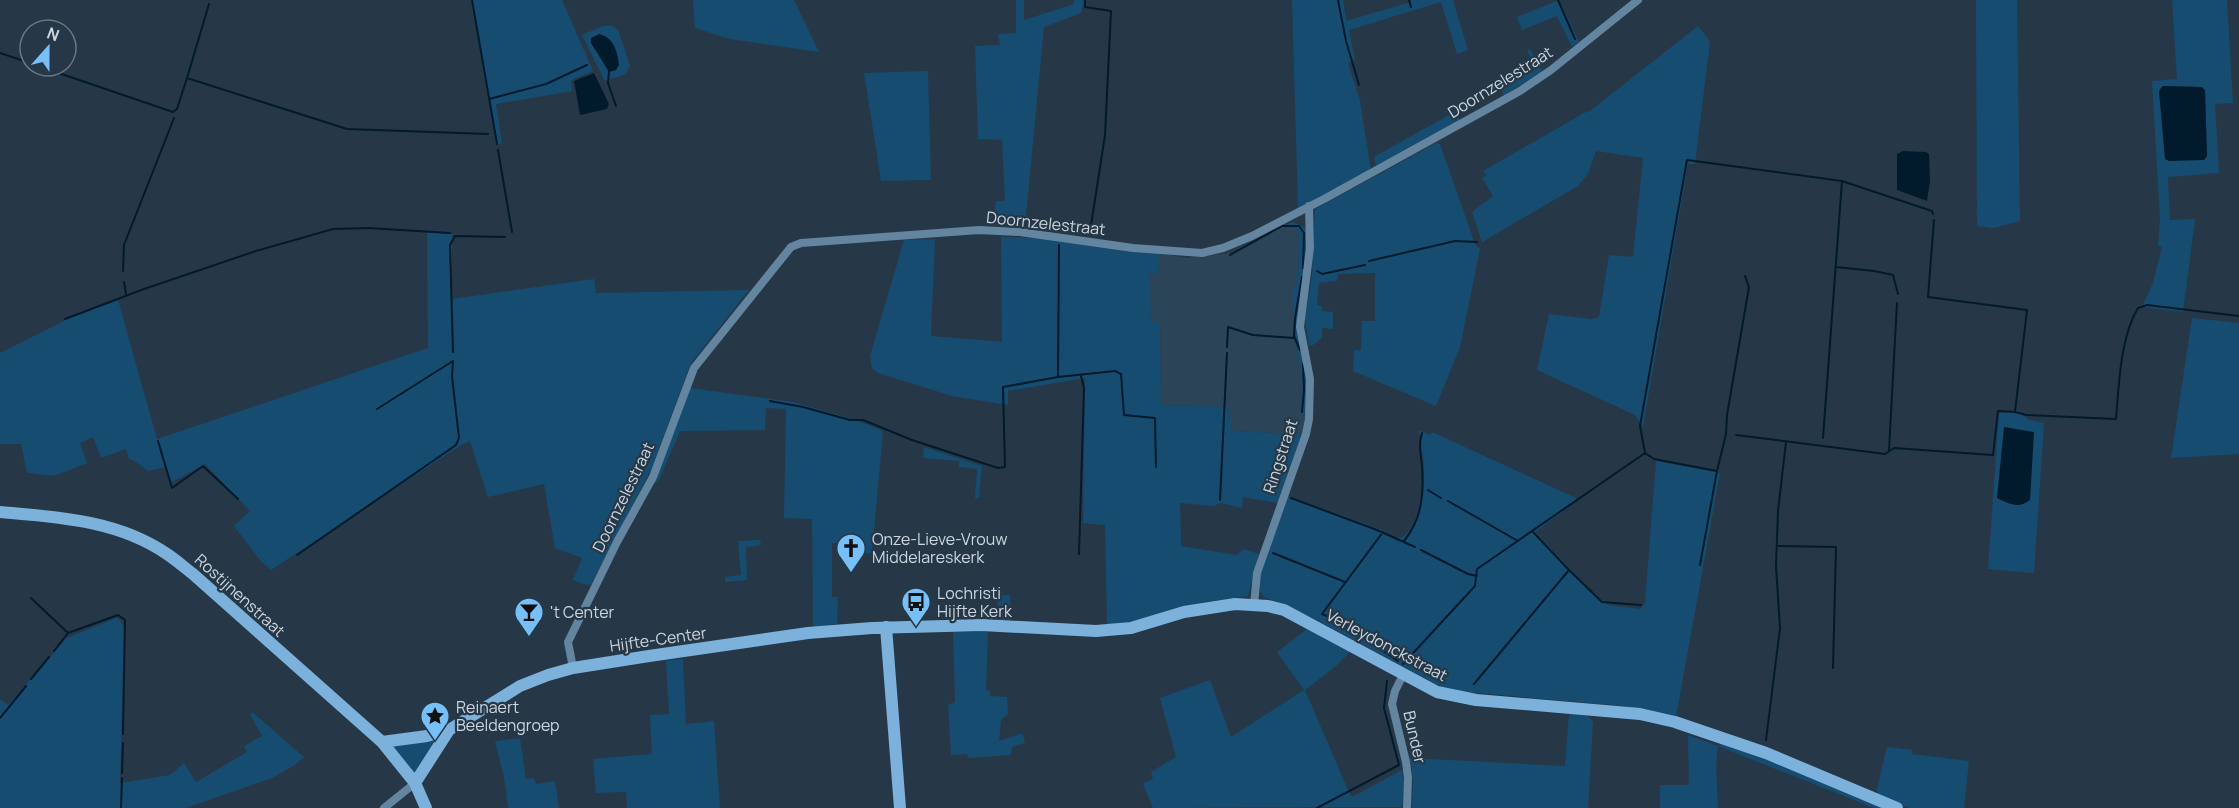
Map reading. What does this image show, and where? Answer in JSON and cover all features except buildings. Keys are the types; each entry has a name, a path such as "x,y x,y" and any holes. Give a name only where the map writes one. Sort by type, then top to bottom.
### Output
{"street":[{"name":"Doornzelestraat","path":"573,668 568,642 617,542 653,477 694,368 791,247 801,243 979,230 1020,232 1133,248 1202,253 1222,248 1291,216 1520,91 1551,70 1638,0"},
{"name":"Ringstraat","path":"1254,605 1257,573 1309,420 1310,379 1300,327 1309,268 1309,206"},
{"path":"1291,216 1310,227"},
{"name":"Rostijnenstraat","path":"0,512 75,519 139,538 167,553 382,742 415,783 426,808"},
{"name":"Verleydonckstraat","path":"886,627 982,625 1096,631 1131,628 1204,607 1235,604 1284,610 1437,692 1459,698 1640,714 1675,722 1766,753 1897,808"},
{"path":"886,627 900,808"},
{"name":"Hijfte-Center","path":"382,742 427,736 449,730 520,686 573,668 808,633 886,627"},
{"name":"Bunder","path":"1403,675 1395,691 1392,704 1406,762 1407,808"},
{"name":"Hijfte-Center","path":"415,783 449,730"},
{"path":"384,808 415,783"}],"shaded area":[{"path":"471,0 562,0 593,71 571,80 572,91 496,104 502,143 496,145"},
{"path":"693,0 794,0 819,52 730,39 695,28"},
{"path":"1016,0 1024,0 1024,20 1074,4 1074,0 1084,0 1081,13 1044,27 1025,226 993,225 996,201 1005,201 1002,140 978,139 975,46 1000,45 998,34 1016,33"},
{"path":"1292,0 1343,0 1346,21 1411,2 1410,0 1453,0 1468,50 1457,54 1441,2 1349,30 1355,60 1348,63 1360,101 1371,170 1298,208"},
{"path":"1559,0 1579,42 1572,47 1557,16 1522,30 1517,17"},
{"path":"1976,0 2017,0 2020,221 1994,228 1977,226"},
{"path":"2172,0 2227,0 2233,103 2215,104 2219,173 2168,177 2170,220 2195,219 2183,312 2137,306 2143,305 2153,283 2162,247 2158,246 2160,220 2152,81 2177,79","holes":["2163,86 2202,87 2205,90 2207,156 2204,160 2166,160 2160,88"]},
{"path":"603,26 613,26 618,30 630,65 626,74 605,81 582,35"},
{"path":"1698,26 1710,41 1695,164 1688,164 1643,426 1635,415 1537,370 1549,314 1592,319 1599,317 1609,255 1633,257 1643,158 1596,151 1588,174 1578,186 1482,242 1472,212 1493,196 1482,178 1487,176 1483,171 1590,111"},
{"path":"599,34 608,38 614,45 619,65 616,70 609,72 591,43 591,38"},
{"path":"1527,49 1530,49 1543,72 1504,95 1501,89 1534,70"},
{"path":"928,71 931,180 881,181 864,73"},
{"path":"594,73 609,104 607,109 580,115 574,81"},
{"path":"2163,86 2202,87 2205,90 2207,156 2204,160 2169,161 2165,159 2159,91"},
{"path":"1456,111 1460,121 1376,167 1374,157"},
{"path":"1436,143 1440,144 1475,244 1480,249 1460,347 1436,406 1353,371 1354,350 1361,350 1362,321 1375,321 1375,273 1338,274 1337,281 1319,283 1317,305 1322,306 1321,311 1333,312 1333,329 1322,328 1322,338 1313,345 1309,345 1305,319 1312,275 1315,209"},
{"path":"1903,151 1929,154 1930,181 1927,201 1897,190 1897,154"},
{"path":"1293,222 1306,228 1308,242 1299,310 1307,369 1307,413 1301,414 1301,368 1293,329 1293,288 1298,278 1299,235 1296,228 1285,225"},
{"path":"1285,225 1296,228 1299,235 1298,278 1293,288 1293,329 1301,368 1301,414 1307,413 1302,434 1232,431 1228,407 1161,405 1160,323 1151,323 1150,273 1159,253 1187,258 1232,253"},
{"path":"427,232 452,234 452,299 594,279 596,293 749,290 691,363 652,468 591,584 587,585 573,580 582,558 555,548 544,484 488,497 470,441 271,570 260,560 234,526 250,511 205,464 170,483 165,467 148,471 129,459 126,449 101,458 93,437 80,443 87,463 54,476 27,473 21,444 0,444 0,353 74,316 118,300 157,439 428,348"},
{"path":"1001,237 1059,238 1159,253 1158,273 1150,274 1151,322 1160,322 1161,405 1229,407 1232,431 1302,434 1278,503 1243,497 1242,508 1221,503 1213,506 1180,503 1181,546 1237,555 1244,549 1259,554 1248,596 1205,602 1142,620 1107,625 1105,525 1083,523 1085,378 1008,391 1008,405 952,396 878,373 872,368 870,356 904,240 935,239 931,336 1002,342"},
{"path":"2192,318 2239,323 2239,454 2171,458"},
{"path":"690,388 793,402 856,420 883,431 872,553 864,553 865,543 832,543 832,597 838,597 837,624 813,628 812,519 784,518 786,409 766,408 765,430 680,431 659,480 652,486"},
{"path":"2016,410 2029,420 2044,423 2034,573 1988,569 1999,413"},
{"path":"2004,427 2034,432 2030,500 2018,505 1997,498"},
{"path":"1419,430 1430,435 1432,432 1576,498 1574,503 1535,532 1593,593 1608,605 1640,609 1645,603 1656,461 1720,473 1676,717 1622,706 1456,691 1435,684 1315,619 1264,597 1259,589 1260,573 1288,496 1385,531 1384,534 1390,536 1400,538 1407,534 1418,510 1424,483"},
{"path":"924,447 982,466 979,498 975,498 977,469 959,467 959,461 923,458"},
{"path":"760,540 761,545 746,547 747,580 725,582 725,577 741,575 738,541"},
{"path":"997,595 1010,595 1011,620 998,620"},
{"path":"116,618 120,620 124,628 120,783 170,775 184,763 196,782 247,752 244,746 262,736 250,714 252,712 304,757 272,778 186,808 0,808 0,699 8,705 67,638"},
{"path":"1310,627 1351,651 1305,690 1348,790 1352,797 1402,770 1404,783 1402,807 1153,808 1143,784 1153,779 1151,772 1176,757 1160,698 1210,680 1231,737 1304,690 1277,652"},
{"path":"953,632 988,632 986,690 990,691 990,696 1007,697 1008,714 1001,720 999,741 1023,734 1025,743 1012,747 1011,755 968,758 967,754 951,755 948,704 955,703"},
{"path":"683,659 686,724 714,721 720,808 627,808 626,792 596,793 593,759 652,754 650,715 669,714 666,661"},
{"path":"1569,714 1587,716 1593,723 1588,808 1412,808 1413,781 1410,758 1565,766"},
{"path":"449,730 415,783 382,742"},
{"path":"1688,735 1718,746 1716,767 1718,808 1660,808 1660,785 1689,785"},
{"path":"520,738 526,779 534,778 536,784 555,781 559,808 508,808 504,777 495,741"},
{"path":"1724,742 1889,808 1874,808 1718,746"},
{"path":"1887,747 1912,750 1912,754 1969,761 1964,808 1909,808 1878,795 1877,789"}],"waterway":[{"path":"472,0 497,144"},
{"path":"1085,0 1085,7 1111,11 1105,135 1090,232"},
{"path":"1338,0 1346,41 1359,85"},
{"path":"1409,0 1411,7"},
{"path":"1558,0 1575,39"},
{"path":"187,78 209,4"},
{"path":"0,53 18,59"},
{"path":"489,99 546,84 587,65"},
{"path":"609,72 608,83 616,106"},
{"path":"73,78 173,112 177,109 187,78 347,129 488,134"},
{"path":"123,271 124,245 174,118"},
{"path":"498,150 512,232"},
{"path":"1403,664 1475,586 1477,569 1645,453 1640,426 1687,160 1842,181 1932,211 1933,214"},
{"path":"1823,438 1842,181"},
{"path":"1934,220 1928,297 2027,310 2015,412 2026,415 2116,419 2124,347 2127,333 2138,308 2147,305 2239,316"},
{"path":"1230,255 1282,226 1299,226 1304,233 1303,268"},
{"path":"65,319 256,251 333,229 368,228 450,233"},
{"path":"453,352 450,245 455,236 505,237"},
{"path":"1369,261 1455,241 1477,242"},
{"path":"770,401 850,420 863,420 912,440 998,468 1005,467 1003,387 1058,377 1059,245"},
{"path":"1317,271 1322,274 1365,265"},
{"path":"1836,267 1893,275 1898,294"},
{"path":"1645,453 1654,459 1717,471 1726,434 1727,415 1749,287 1745,276"},
{"path":"1300,350 1294,336 1302,277"},
{"path":"124,282 126,294"},
{"path":"1889,450 1897,303"},
{"path":"1227,347 1228,327 1253,335 1294,338"},
{"path":"1220,500 1227,353"},
{"path":"377,409 453,361"},
{"path":"297,555 456,445 459,438 452,376 453,361"},
{"path":"1302,412 1303,364"},
{"path":"1058,377 1115,371 1121,374 1124,415 1155,418 1156,467"},
{"path":"1079,554 1084,388 1081,376"},
{"path":"1736,435 1885,454 1894,448 1993,455 1998,411 2015,412"},
{"path":"1404,541 1415,524 1422,496 1420,446 1422,433"},
{"path":"158,441 172,488 203,466 238,499"},
{"path":"1766,740 1780,628 1776,566 1778,511 1786,442"},
{"path":"1700,565 1717,471"},
{"path":"1428,490 1441,498"},
{"path":"1291,498 1377,530 1415,547"},
{"path":"1448,501 1518,541"},
{"path":"1383,532 1322,614 1343,623 1398,661"},
{"path":"1474,684 1569,570 1533,532"},
{"path":"1778,546 1836,547 1833,668"},
{"path":"1421,550 1468,574 1477,576"},
{"path":"1273,553 1345,582"},
{"path":"1569,570 1602,602 1641,605"},
{"path":"31,598 68,633"},
{"path":"54,651 68,633 118,615 125,620 123,734"},
{"path":"31,679 49,657"},
{"path":"1317,808 1399,765 1384,708 1387,681"},
{"path":"0,718 26,686"},
{"path":"122,773 123,743"},
{"path":"121,808 122,778"}],"place":[{"name":"Onze-Lieve-Vrouw Middelareskerk","path":"851,574"},
{"name":"Lochristi Hijfte Kerk","path":"916,628"},
{"name":"'t Center","path":"529,638"},
{"name":"Reinaert Beeldengroep","path":"435,742"}]}
